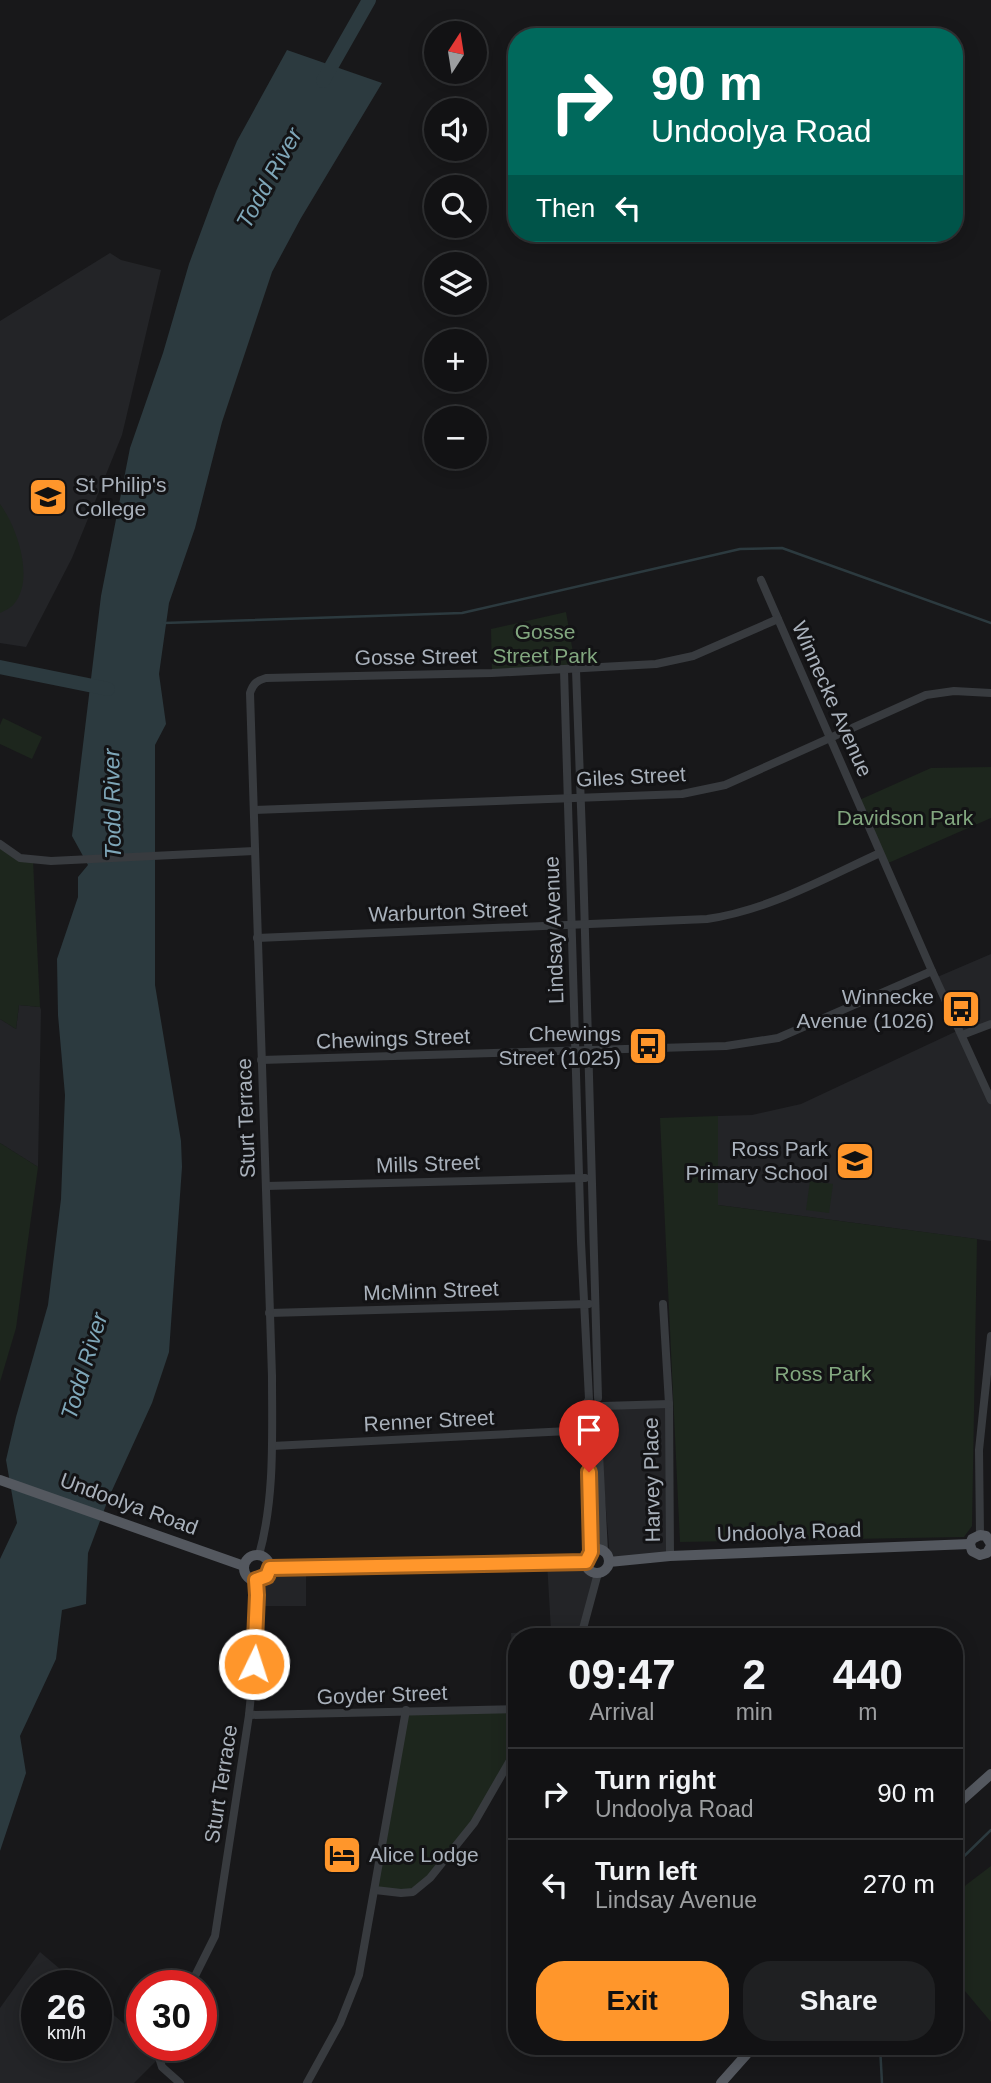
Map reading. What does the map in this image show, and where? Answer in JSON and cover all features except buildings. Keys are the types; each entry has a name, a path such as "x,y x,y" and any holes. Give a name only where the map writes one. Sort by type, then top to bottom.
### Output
{"main road":[{"name":"Undoolya Road","path":"0,1480 244,1566"},
{"path":"980,1535 986,1536 991,1545 987,1553 980,1555 972,1551 970,1544 972,1539 980,1535"},
{"name":"Undoolya Road","path":"607,1557 970,1544"},
{"path":"270,1568 588,1557 597,1550 607,1557 607,1568 598,1573 588,1568 588,1557"},
{"path":"258,1555 265,1558 270,1568 267,1576 256,1580 245,1574 244,1566 248,1559 258,1555"},
{"path":"963,1799 991,1774"},
{"path":"721,2083 746,2055"}],"street":[{"name":"Winnecke Avenue","path":"761,580 991,1100"},
{"name":"Gosse Street","path":"257,681 265,678 576,670 656,664 693,656 778,619"},
{"name":"Lindsay Avenue","path":"564,670 584,1304 597,1401"},
{"name":"Lindsay Avenue","path":"576,670 597,1401"},
{"name":"Sturt Terrace","path":"257,681 250,693 272,1446 267,1509 258,1555"},
{"name":"Giles Street","path":"254,810 682,794 725,785 926,695 954,691 991,693"},
{"path":"0,844 20,858 51,861 254,851"},
{"name":"Warburton Street","path":"257,938 707,919 764,906 880,853"},
{"name":"Chewings Street","path":"261,1060 589,1051 756,1043 797,1031 932,971"},
{"path":"962,1035 991,1024"},
{"name":"Mills Street","path":"266,1186 592,1178"},
{"name":"Harvey Place","path":"663,1304 669,1404 670,1556"},
{"name":"McMinn Street","path":"269,1313 595,1305"},
{"path":"980,1535 979,1450 991,1336"},
{"path":"588,1557 589,1430 597,1401"},
{"path":"597,1401 585,1406 594,1415 607,1557"},
{"name":"Harvey Place","path":"597,1401 669,1404"},
{"name":"Renner Street","path":"272,1446 589,1430"},
{"path":"583,1628 598,1573"},
{"name":"Sturt Terrace","path":"198,1970 215,1936 249,1715 256,1644 256,1580"},
{"name":"Goyder Street","path":"249,1715 508,1709"},
{"path":"307,2083 340,2023 356,1987 406,1710"},
{"path":"375,1890 401,1894 413,1892 430,1878 474,1823 508,1764"},
{"path":"160,2061 162,2067 180,2083"}],"shaded area":[{"name":"St Philip's College","path":"110,253 121,260 161,270 122,435 72,558 26,647 0,643 0,321"},
{"name":"Ross Park Primary School","path":"991,954 991,1024 962,1035 991,1100 991,1241 718,1205 718,1116 752,1115 801,1104 959,1030 935,978"},
{"path":"19,1005 40,1007 41,1010 38,1167 0,1143 0,1019 16,1029"},
{"path":"602,1402 669,1404 670,1556 610,1558 598,1414 602,1410"},
{"path":"547,1562 589,1565 598,1569 583,1628 551,1628"},
{"path":"306,1567 306,1606 259,1606 268,1577"},
{"path":"40,1952 61,1970 27,1970"},
{"path":"21,1979 21,2061 112,2061 112,2014 126,2025 126,2061 156,2061 134,2083 0,2083 0,2008"}],"green space":[{"path":"0,504 17,539 23,581 13,605 0,613"},
{"name":"Gosse Street Park","path":"566,612 576,670 492,673 491,629"},
{"path":"3,718 42,737 32,759 0,744 0,725"},
{"name":"Davidson Park","path":"991,767 991,818 886,864 857,801 931,768"},
{"path":"0,844 33,860 40,1007 19,1005 16,1029 0,1019"},
{"name":"Ross Park","path":"718,1116 718,1205 977,1239 972,1526 964,1537 680,1542 660,1118"},
{"path":"0,1143 38,1167 16,1328 0,1382"},
{"path":"810,1181 833,1184 829,1213 806,1210"},
{"path":"508,1709 508,1764 474,1823 413,1892 375,1890 406,1710"},
{"path":"991,1866 991,2022 963,1989 963,1889"}],"water":[{"path":"287,50 382,83 272,272 222,422 195,528 169,603 159,674 166,724 155,745 155,985 181,1141 182,1167 169,1352 152,1403 109,1497 88,1553 86,1604 62,1610 56,1659 20,1736 26,1773 0,1851 0,1559 17,1523 6,1460 48,1305 61,1199 65,1095 58,1015 57,959 78,897 78,877 88,865 72,836 101,596 130,448 163,353 189,264 237,141"}],"waterway":[{"name":"Todd River","path":"323,81 369,0"},
{"path":"164,623 462,613 740,549 782,548 991,623"},
{"path":"0,667 108,689"},
{"path":"963,1857 991,1830"},
{"path":"880,2055 882,2083"}],"place":[{"name":"St Philip's College","path":"48,497"},
{"name":"Winnecke Avenue (1026)","path":"961,1009"},
{"name":"Chewings Street (1025)","path":"648,1046"},
{"name":"Ross Park Primary School","path":"855,1161"},
{"name":"Alice Lodge","path":"342,1855"}],"route":[{"path":"254,1664 256,1580 267,1576 270,1568 586,1562 591,1552 589,1472"}]}
